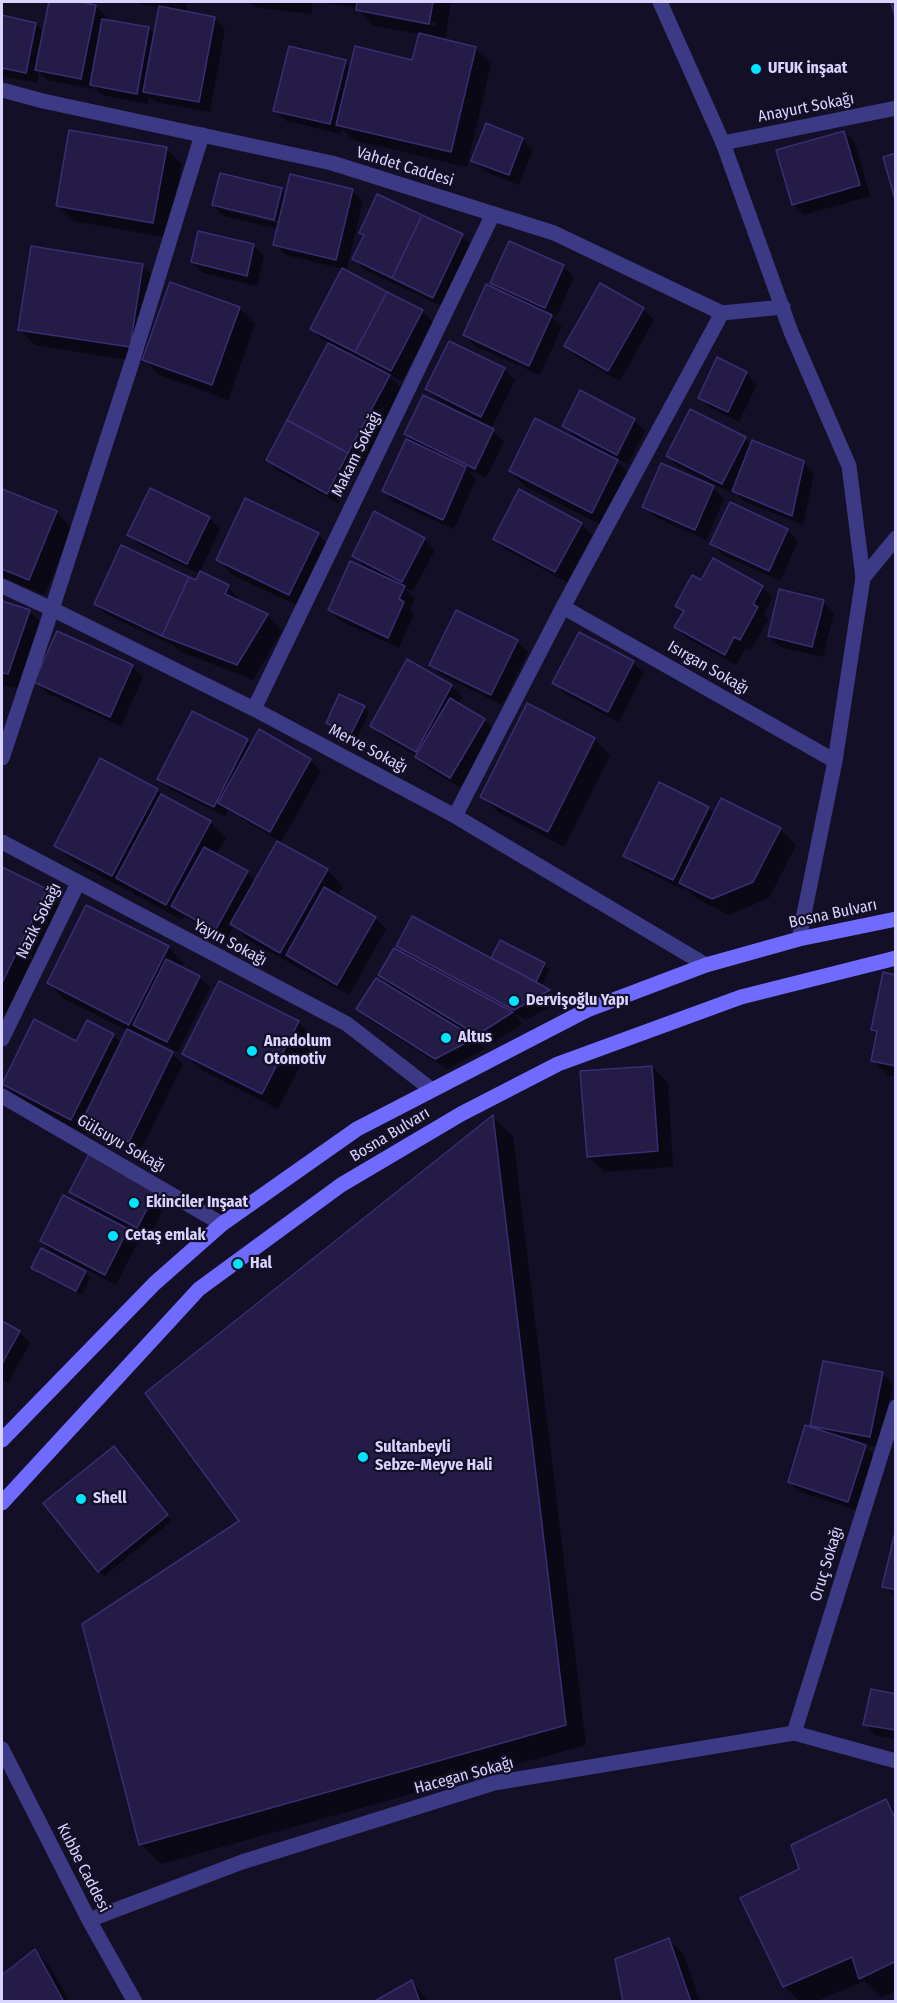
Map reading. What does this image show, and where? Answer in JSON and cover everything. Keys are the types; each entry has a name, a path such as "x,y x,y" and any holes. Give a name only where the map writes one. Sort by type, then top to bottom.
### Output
{"main road":[{"name":"Bosna Bulvarı","path":"2,1440 155,1283 222,1224 357,1129 587,1010 706,965 799,939 896,919"},
{"name":"Bosna Bulvarı","path":"2,1503 199,1289 341,1185 461,1114 558,1064 741,997 896,958"}],"street":[{"path":"660,2 723,143 791,332 849,466 863,579 835,761 799,939"},
{"name":"Vahdet Caddesi","path":"2,90 43,101 332,163 554,233 722,313"},
{"name":"Anayurt Sokağı","path":"723,143 896,108"},
{"path":"2,758 135,353 202,135"},
{"name":"Makam Sokağı","path":"254,709 493,214"},
{"path":"455,816 563,607 722,313 783,307"},
{"path":"863,579 896,538"},
{"name":"Merve Sokağı","path":"2,586 254,709 455,816 706,965"},
{"name":"Isırgan Sokağı","path":"563,607 835,761"},
{"name":"Yayın Sokağı","path":"2,842 347,1024 432,1090"},
{"name":"Nazik Sokağı","path":"2,1039 78,884"},
{"name":"Gülsuyu Sokağı","path":"2,1096 222,1224"},
{"name":"Oruç Sokağı","path":"794,1732 896,1407"},
{"name":"Hacegan Sokağı","path":"89,1920 243,1862 494,1783 794,1732 896,1761"},
{"name":"Kubbe Caddesi","path":"2,1749 89,1920 135,2001"}],"building":[{"path":"49,2 81,2 96,5 81,79 35,70"},
{"path":"357,2 433,2 429,24 356,10"},
{"path":"891,2 896,2 896,20"},
{"path":"159,6 215,17 199,102 143,92"},
{"path":"2,15 36,23 26,73 2,68"},
{"path":"102,19 149,27 137,94 90,85"},
{"path":"419,33 476,47 451,152 336,125 355,46 412,60"},
{"path":"289,46 346,60 330,124 273,111"},
{"path":"486,123 523,138 509,175 471,161"},
{"path":"69,130 167,147 153,223 56,206"},
{"path":"844,131 860,185 792,205 776,150"},
{"path":"896,153 896,203 883,157"},
{"path":"220,173 282,188 274,220 212,205"},
{"path":"290,174 353,189 336,260 273,245"},
{"path":"377,194 422,215 392,278 352,259 364,235 359,233"},
{"path":"422,215 463,234 433,298 392,278"},
{"path":"198,231 254,244 247,276 191,262"},
{"path":"509,241 564,265 545,308 490,283"},
{"path":"31,246 143,264 130,347 18,330"},
{"path":"342,268 387,292 355,352 310,329"},
{"path":"170,282 240,307 212,385 142,360"},
{"path":"600,283 644,308 608,371 564,346"},
{"path":"486,284 552,315 529,366 463,335"},
{"path":"387,292 423,310 391,371 355,352"},
{"path":"449,341 505,368 481,417 425,389"},
{"path":"328,343 390,375 348,453 287,420"},
{"path":"717,357 747,372 728,412 698,398"},
{"path":"580,390 635,419 617,455 562,426"},
{"path":"423,395 494,429 475,469 404,434"},
{"path":"690,409 746,437 722,484 666,456"},
{"path":"535,418 618,460 592,513 509,471"},
{"path":"287,420 348,453 327,494 266,460"},
{"path":"406,439 466,467 443,520 382,491"},
{"path":"752,440 804,461 792,516 732,491"},
{"path":"661,463 714,486 695,530 642,507"},
{"path":"150,488 210,517 187,564 127,535"},
{"path":"2,489 57,511 29,580 2,569"},
{"path":"519,489 582,523 555,572 493,539"},
{"path":"245,498 319,533 289,595 216,560"},
{"path":"730,502 788,529 769,571 710,544"},
{"path":"374,511 425,538 402,582 352,556"},
{"path":"121,545 189,577 162,636 94,604"},
{"path":"713,558 763,586 753,604 758,607 740,640 734,637 725,655 674,627 684,611 675,606 692,575 701,580"},
{"path":"350,561 405,586 399,599 404,602 388,638 328,610"},
{"path":"200,571 229,585 225,594 268,614 237,665 162,636 189,577 196,580"},
{"path":"779,589 824,600 812,647 768,636"},
{"path":"2,601 30,610 8,674 2,673"},
{"path":"456,610 518,640 491,695 429,665"},
{"path":"57,631 133,665 110,717 34,682"},
{"path":"579,632 634,661 608,712 552,683"},
{"path":"407,659 452,685 416,752 370,726"},
{"path":"339,694 365,706 351,734 326,723"},
{"path":"450,698 485,719 450,778 415,757"},
{"path":"527,703 595,738 548,832 480,797"},
{"path":"192,711 248,739 214,807 157,779"},
{"path":"259,729 311,759 270,832 218,803"},
{"path":"100,758 158,789 112,876 54,846"},
{"path":"659,782 709,807 673,880 623,856"},
{"path":"161,794 211,821 166,905 116,878"},
{"path":"721,798 781,828 753,882 712,899 679,883"},
{"path":"277,841 328,869 280,953 230,924"},
{"path":"204,847 248,871 215,931 171,906"},
{"path":"2,867 47,889 2,983"},
{"path":"324,887 376,917 337,985 286,955"},
{"path":"86,905 169,946 129,1025 47,983"},
{"path":"412,916 550,990 514,1010 396,946"},
{"path":"500,940 545,963 536,982 491,958"},
{"path":"394,948 513,1012 477,1035 378,975"},
{"path":"166,959 200,976 167,1042 133,1025"},
{"path":"883,972 896,975 896,1066 871,1061 877,1031 871,1030"},
{"path":"376,978 475,1038 435,1059 356,1009"},
{"path":"219,981 299,1021 262,1094 182,1054"},
{"path":"34,1019 76,1041 87,1020 114,1034 71,1120 2,1084"},
{"path":"127,1029 173,1052 129,1142 83,1119"},
{"path":"652,1066 658,1151 587,1157 580,1071"},
{"name":"Sultanbeyli Sebze-Meyve Hali","path":"493,1115 566,1725 139,1845 82,1624 239,1521 145,1393"},
{"path":"89,1154 157,1190 137,1228 69,1192"},
{"path":"63,1195 128,1229 105,1275 40,1241"},
{"path":"41,1248 86,1271 76,1291 31,1268"},
{"path":"2,1321 20,1331 2,1364"},
{"path":"823,1361 883,1372 870,1437 810,1426"},
{"path":"805,1425 866,1445 848,1502 788,1482"},
{"path":"114,1446 168,1515 98,1572 43,1503"},
{"path":"896,1528 896,1590 882,1587"},
{"path":"871,1689 896,1694 896,1730 863,1725"},
{"path":"886,1799 896,1820 896,1961 859,1979 852,1957 783,1987 740,1898 799,1869 791,1845"},
{"path":"669,1938 691,2002 623,2002 615,1959"},
{"path":"35,1949 64,2002 2,2002 2,1975"},
{"path":"412,1980 420,2002 373,2002"}],"place":[{"name":"UFUK inşaat","path":"756,69"},
{"name":"Dervişoğlu Yapı","path":"514,1001"},
{"name":"Altus","path":"446,1038"},
{"name":"Anadolum Otomotiv","path":"252,1051"},
{"name":"Ekinciler Inşaat","path":"134,1203"},
{"name":"Cetaş emlak","path":"113,1236"},
{"name":"Hal","path":"238,1264"},
{"name":"Sultanbeyli Sebze-Meyve Hali","path":"363,1457"},
{"name":"Shell","path":"81,1499"}]}
